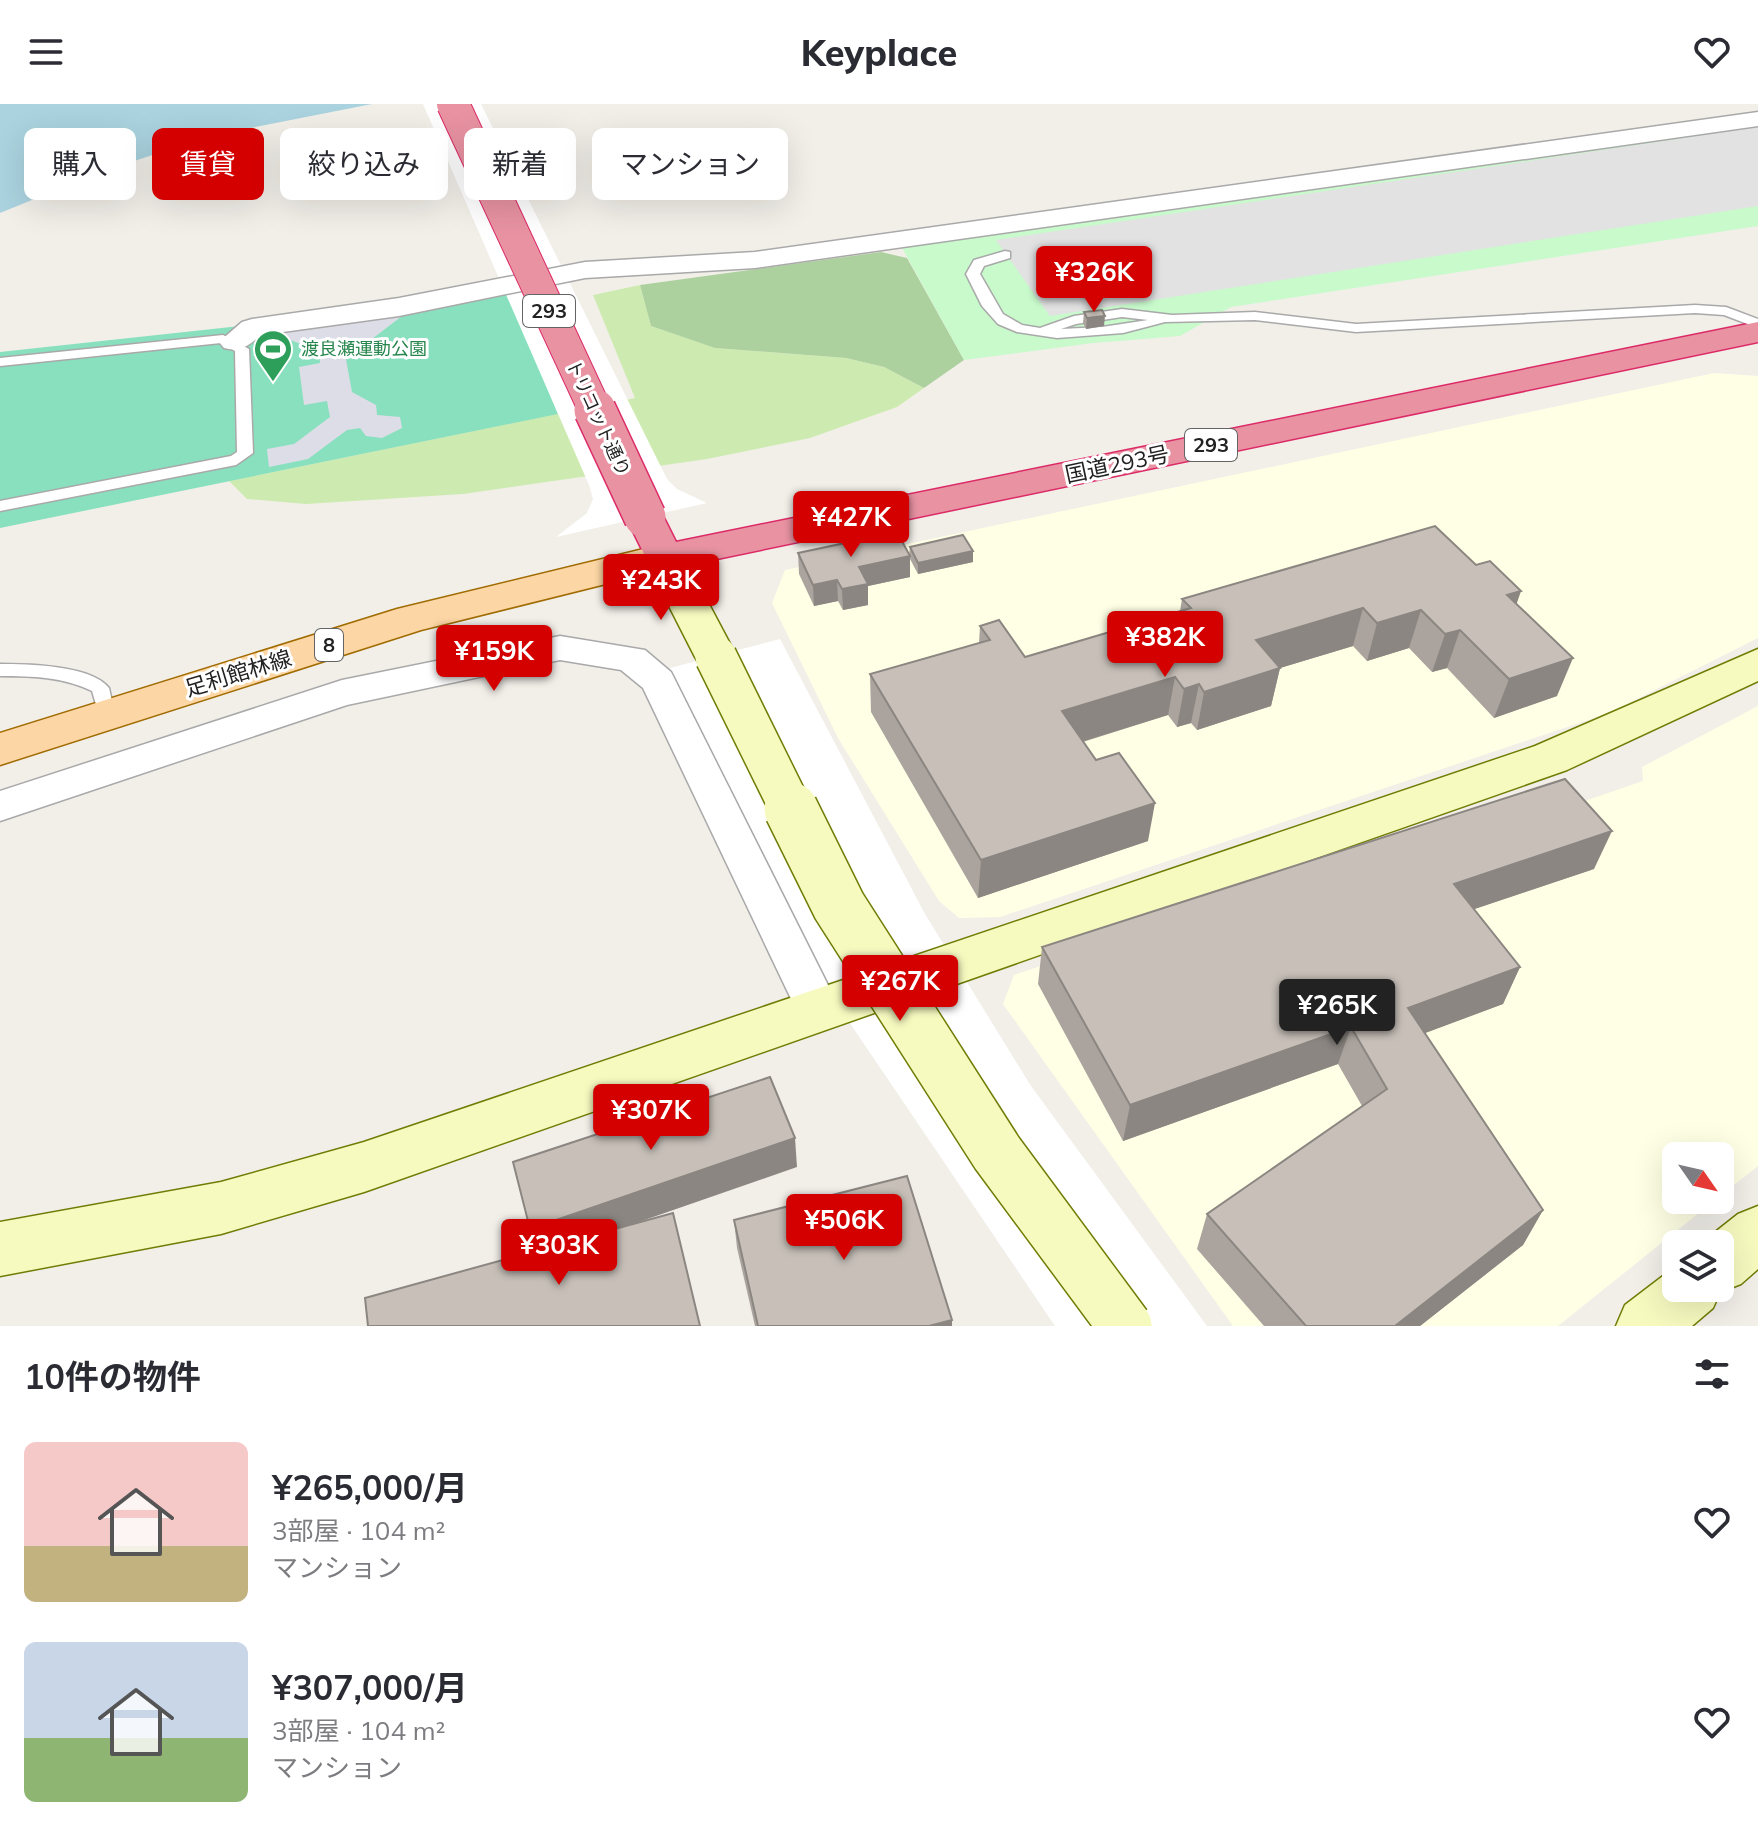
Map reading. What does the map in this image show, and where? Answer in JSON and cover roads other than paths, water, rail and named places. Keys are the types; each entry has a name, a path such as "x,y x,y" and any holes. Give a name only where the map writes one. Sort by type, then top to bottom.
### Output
{"highway":[{"name":"トリコット通り","path":"453,104 664,557"},
{"name":"国道293号","path":"664,557 1758,332"}],"main road":[{"name":"足利館林線","path":"0,749 412,619 573,576 664,557"}],"street":[{"path":"234,342 252,328 414,305 585,270 755,260 1758,119"},
{"path":"664,557 839,906 997,1153 1125,1326"},
{"path":"0,806 342,693 560,648 632,659 658,681 819,1011"},
{"path":"0,1249 221,1208 350,1171 1551,758 1758,664"},
{"path":"1734,1253 1758,1233"},
{"path":"1646,1326 1675,1302"}],"lane":[{"path":"1005,255 979,263 973,274 981,290 995,314 1006,323 1045,330 1106,331 1172,319 1255,316 1356,328 1695,309 1726,311 1758,324"},
{"path":"0,362 223,339 234,342 242,349 245,453 236,460 0,506"},
{"path":"0,670 54,672 83,679 100,688 106,714"}],"water":[{"path":"0,104 372,104 250,128 152,128 152,155 136,160 136,128 24,128 24,200 32,200 0,213"}],"place":[{"name":"渡良瀬運動公園","path":"273,383"}]}
